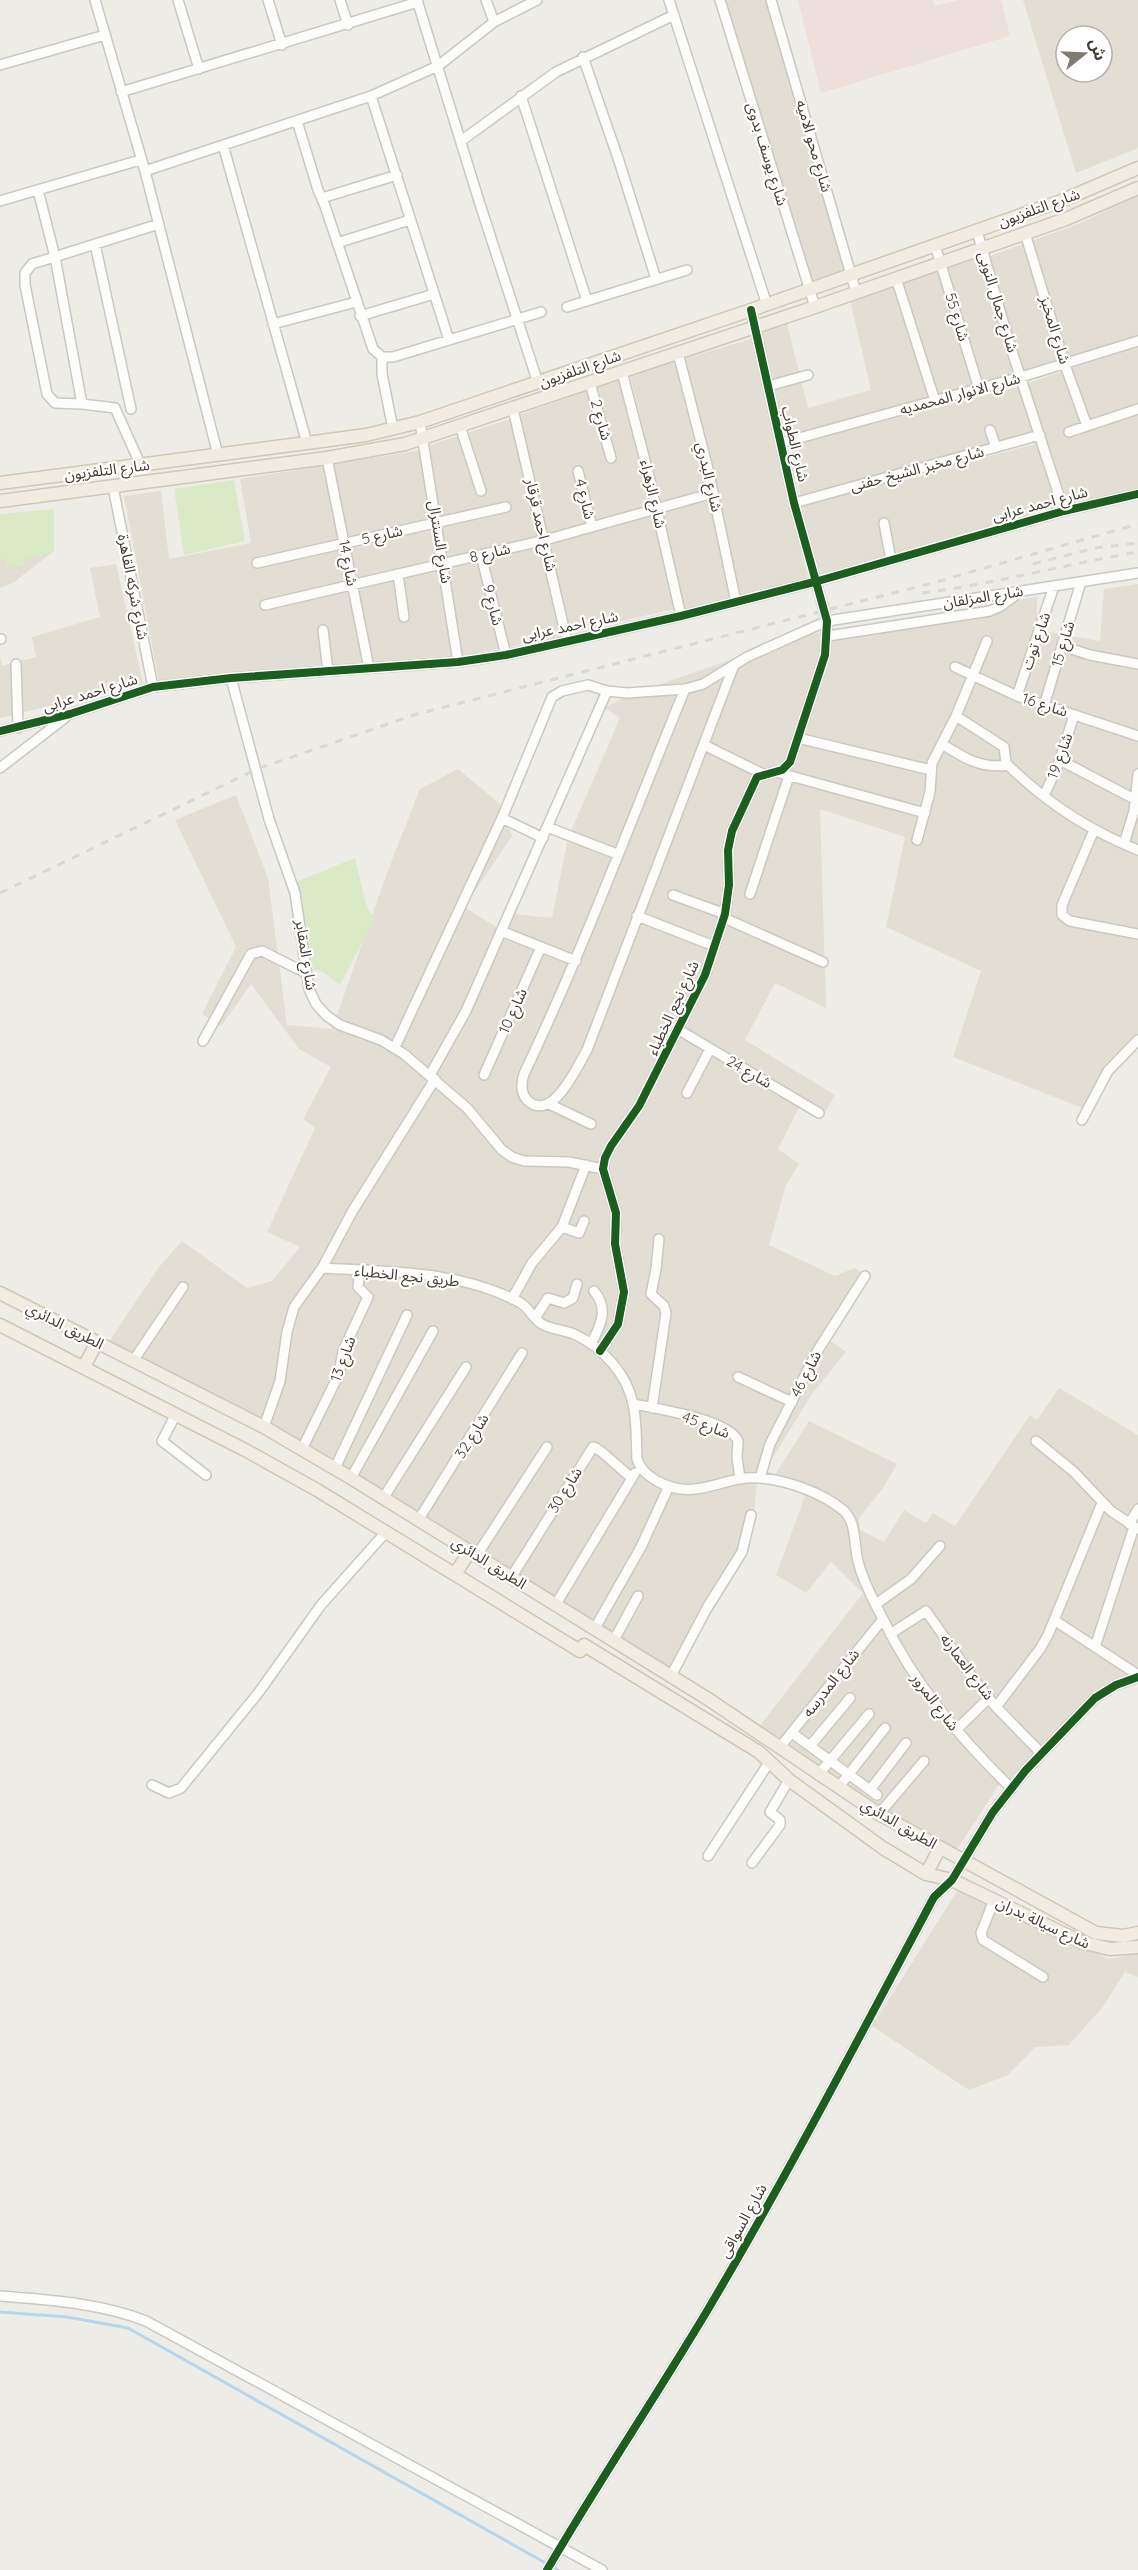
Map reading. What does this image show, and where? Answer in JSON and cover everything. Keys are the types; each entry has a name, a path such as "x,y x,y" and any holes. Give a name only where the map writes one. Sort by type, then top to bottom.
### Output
{"main road":[{"name":"شارع التلفزيون","path":"0,483 366,435 420,422 935,246 1061,201 1138,168"},
{"name":"شارع التلفزيون","path":"0,501 369,452 423,439 815,307 1066,219 1138,188"},
{"path":"1061,201 1066,219"},
{"path":"366,435 369,452"},
{"name":"الطريق الدائري","path":"0,1293 264,1427 335,1468 671,1676 879,1814 963,1860"},
{"name":"الطريق الدائري","path":"0,1325 247,1451 456,1574 580,1651 584,1645 771,1761 789,1780 883,1848 926,1874 952,1880"},
{"path":"84,1367 97,1342"},
{"path":"456,1574 473,1553"},
{"path":"926,1874 940,1848"},
{"name":"شارع سيالة بدران","path":"963,1860 1096,1933 1123,1936 1138,1932"},
{"name":"شارع سيالة بدران","path":"952,1880 1081,1942 1110,1949 1138,1947"}],"street":[{"path":"95,0 145,171 218,455"},
{"path":"178,0 199,69"},
{"path":"268,0 282,45"},
{"path":"340,0 348,25"},
{"path":"486,0 494,22"},
{"path":"145,171 371,96 438,66 494,22 537,0"},
{"path":"669,0 767,305"},
{"name":"شارع يوسف بدوى","path":"720,0 815,307"},
{"name":"شارع محو الاميه","path":"771,0 856,292"},
{"path":"121,92 348,25 418,1 460,141 538,383"},
{"path":"460,141 556,72 674,15"},
{"path":"0,65 105,35"},
{"path":"583,57 620,161 656,279"},
{"path":"371,96 449,340"},
{"path":"521,96 587,301"},
{"path":"297,122 360,316 373,349 382,357 393,357 541,312"},
{"path":"223,146 307,443"},
{"path":"0,201 140,160"},
{"path":"322,198 397,175"},
{"path":"38,190 55,257 82,404"},
{"path":"337,243 410,220"},
{"path":"141,466 115,408 55,404 47,394 25,285 28,268 32,264 159,224"},
{"name":"شارع جمال النوبى","path":"977,231 1064,511"},
{"name":"شارع المخبز","path":"1025,233 1065,365 1087,426"},
{"path":"95,244 131,409"},
{"name":"شارع 55","path":"935,246 979,389"},
{"path":"567,307 687,270"},
{"path":"896,278 935,401"},
{"path":"360,316 434,294"},
{"path":"273,324 356,303"},
{"name":"شارع الطواب","path":"751,310 794,503 818,581"},
{"name":"شارع الانوار المحمديه","path":"781,443 1021,378 1138,341"},
{"name":"شارع البدري","path":"678,353 713,493 736,602"},
{"path":"382,357 382,374 393,429"},
{"name":"شارع الزهراء","path":"622,372 681,616"},
{"path":"768,386 808,375"},
{"name":"شارع 2","path":"590,383 611,458"},
{"name":"شارع احمد قرقار","path":"513,409 567,641"},
{"path":"1069,432 1138,409"},
{"name":"شارع السنترال","path":"420,422 458,662"},
{"path":"460,426 481,491"},
{"path":"990,430 996,447"},
{"name":"شارع مخبز الشيخ حفنى","path":"794,503 1040,435"},
{"name":"شارع 14","path":"327,458 369,668"},
{"name":"شارع 4","path":"578,471 591,527"},
{"name":"شارع شركه القاهرة","path":"113,487 153,687"},
{"name":"شارع 8","path":"265,605 544,540 713,493"},
{"name":"شارع احمد عرابى","path":"0,731 70,714 153,687 231,678 458,662 506,655 736,602 1064,511 1138,494"},
{"name":"شارع 5","path":"257,563 506,507"},
{"path":"884,523 891,560"},
{"name":"شارع 9","path":"481,555 506,655"},
{"name":"شارع المزلقان","path":"502,818 552,696 562,691 588,685 607,691 627,693 685,689 711,680 734,665 828,621 1138,573"},
{"path":"398,574 404,616"},
{"path":"704,745 763,774 782,771 790,762 819,676 828,636 828,621 818,581"},
{"name":"شارع 15","path":"1044,706 1081,582"},
{"name":"شارع توت","path":"1017,696 1054,586"},
{"path":"828,636 990,611 1022,591"},
{"path":"323,630 328,671"},
{"path":"917,840 930,792 931,770 987,641"},
{"path":"1062,646 1090,655 1138,664"},
{"path":"16,664 18,728"},
{"path":"685,689 576,961 521,1082 521,1090 525,1098 532,1104 542,1107 560,1094 587,1050 734,665"},
{"name":"شارع 16","path":"955,667 1017,696 1138,736"},
{"name":"شارع المقابر","path":"231,678 269,819 295,893 303,936 306,973 313,996 327,1016 340,1025 395,1047 433,1077 475,1116 502,1150 512,1157 524,1161 586,1165 603,1169"},
{"path":"264,1427 280,1381 287,1332 294,1307 322,1268 352,1212 433,1077 466,1011 607,691"},
{"path":"0,768 70,714"},
{"name":"شارع 19","path":"1044,796 1060,760 1074,715"},
{"path":"956,716 1004,747 1005,760 1008,765 1044,796 1094,830 1138,850"},
{"path":"798,738 931,770"},
{"path":"942,744 978,765 993,767 1008,765"},
{"path":"1060,760 1137,801"},
{"path":"776,772 925,813"},
{"name":"شارع نجع الخطباء","path":"603,1169 604,1158 639,1106 705,975 724,916 729,885 728,850 732,831 753,782 763,774"},
{"path":"1124,844 1137,801 1138,774"},
{"path":"750,894 789,776"},
{"path":"395,1047 502,818 543,838"},
{"path":"547,827 617,854"},
{"path":"1094,830 1062,905 1062,915 1070,921 1138,934"},
{"path":"674,895 823,962"},
{"path":"637,916 714,946"},
{"path":"501,931 576,961"},
{"name":"شارع 10","path":"484,1075 541,947"},
{"path":"203,1041 251,954 262,951 306,973"},
{"name":"شارع 24","path":"678,1030 819,1113"},
{"path":"1082,1120 1108,1071 1138,1040"},
{"path":"687,1093 710,1049"},
{"path":"549,1104 591,1125"},
{"path":"512,1299 532,1263 562,1227 586,1165"},
{"path":"600,1351 618,1324 624,1292 615,1244 616,1213 603,1169"},
{"path":"562,1227 579,1233 584,1221"},
{"path":"652,1408 666,1313 664,1306 651,1294 659,1239"},
{"name":"طريق نجع الخطباء","path":"322,1268 454,1279 487,1288 525,1305 535,1318 546,1326 575,1335 591,1344 621,1376 633,1404 639,1466"},
{"name":"شارع 13","path":"302,1449 339,1374 343,1351 368,1297 358,1287 360,1270"},
{"name":"شارع 46","path":"760,1478 765,1455 818,1350 865,1276"},
{"path":"535,1318 548,1298 564,1303 573,1298 578,1284"},
{"path":"133,1361 183,1287"},
{"path":"591,1344 600,1326 603,1312 602,1304 594,1291"},
{"path":"335,1468 407,1315"},
{"path":"351,1478 433,1331"},
{"name":"شارع 32","path":"419,1519 522,1353"},
{"path":"384,1497 465,1368"},
{"path":"738,1377 792,1402"},
{"name":"شارع 45","path":"633,1404 705,1422 736,1436 740,1479"},
{"path":"176,1414 162,1439 163,1443 206,1475"},
{"path":"1036,1441 1074,1472 1102,1503 1134,1527"},
{"path":"473,1553 547,1447"},
{"name":"شارع 30","path":"512,1576 593,1447 599,1449 611,1462 632,1478"},
{"path":"556,1604 639,1466 647,1475 669,1486 690,1490 706,1489 740,1479 760,1478 803,1488 825,1498 843,1510 850,1518 854,1528 859,1567 876,1604 910,1579 940,1546"},
{"path":"595,1628 641,1547 669,1486"},
{"path":"996,1707 1040,1649 1102,1503"},
{"path":"1095,1647 1138,1509"},
{"path":"671,1676 707,1608 742,1552 751,1515"},
{"path":"152,1785 169,1793 181,1788 259,1692 321,1605 386,1532"},
{"path":"614,1640 638,1596"},
{"name":"شارع المرور","path":"876,1604 890,1634 920,1684 956,1730 1011,1788"},
{"name":"شارع العمارنه","path":"890,1634 926,1611 996,1707 1041,1753"},
{"name":"شارع المدرسه","path":"780,1748 883,1619"},
{"path":"1054,1620 1138,1676"},
{"name":"شارع السواقى","path":"547,2570 594,2489 706,2313 758,2223 934,1897 952,1880 1011,1788 1041,1753 1095,1698 1116,1685 1138,1676"},
{"path":"810,1746 850,1698"},
{"path":"956,1730 989,1698"},
{"path":"818,1775 868,1714"},
{"path":"838,1788 885,1728"},
{"path":"792,1732 873,1793 906,1743"},
{"path":"708,1856 771,1761"},
{"path":"879,1814 924,1761"},
{"path":"752,1863 780,1825 780,1820 770,1812 789,1780"},
{"path":"994,1900 981,1934 983,1940 1043,1977"},
{"path":"0,2296 58,2301 114,2310 146,2321 602,2570"}],"shaded area":[{"path":"724,0 767,0 847,272 811,284"},
{"path":"798,0 933,0 935,6 958,0 1001,0 1010,36 821,93"},
{"path":"1023,0 1138,0 1138,148 1076,173"},
{"path":"1138,195 1138,337 1023,374 990,256 1081,223"},
{"path":"979,255 1015,373 938,396 903,283"},
{"path":"895,285 930,399 786,437 761,332 787,324 808,408 871,390 850,300"},
{"path":"751,339 808,580 684,609 630,375"},
{"path":"1138,345 1138,490 1065,506 1026,384"},
{"path":"621,379 674,609 571,633 519,415"},
{"path":"1021,386 1035,434 801,496 790,445"},
{"path":"513,418 560,637 460,656 430,445"},
{"path":"1039,443 1059,506 820,575 801,506"},
{"path":"422,450 455,657 159,682 124,496 161,491 169,559 251,543 240,479"},
{"path":"54,551 14,582 0,588 0,559 4,558 23,566 24,559"},
{"path":"116,564 143,683 0,718 0,657 2,666 36,657 32,637 100,617 90,568"},
{"path":"1138,584 1138,1043 1117,1064 1090,1111 953,1057 981,971 886,927 905,837 820,809 826,1008 775,983 745,1040 835,1095 822,1118 800,1105 778,1149 799,1164 786,1185 769,1245 835,1276 855,1268 861,1272 822,1335 846,1352 812,1394 765,1470 775,1475 809,1421 897,1464 883,1488 859,1518 860,1530 884,1542 904,1510 926,1523 933,1513 955,1526 1030,1415 1037,1420 1059,1388 1138,1435 1138,1674 1112,1685 1011,1783 1004,1777 956,1851 885,1814 758,1728 863,1593 831,1562 806,1593 776,1575 806,1493 757,1482 753,1524 745,1558 674,1675 288,1434 108,1343 159,1267 182,1241 247,1288 272,1281 300,1247 267,1232 315,1128 303,1119 331,1067 299,1049 251,984 221,1026 202,1014 236,947 175,820 236,795 268,878 287,1025 332,1029 387,873 420,789 458,769 499,803 512,836 464,907 498,928 506,913 552,918 568,838 620,718 605,708 628,695 801,636 1037,597 1037,630 1100,641 1104,589"},
{"path":"959,1888 1109,1959 1138,1953 1138,1977 1125,1972 1102,2008 1069,2045 1035,2047 1008,2075 969,2090 872,2026"}],"green space":[{"path":"234,480 245,541 184,555 174,489"},
{"path":"54,509 54,551 24,559 23,566 7,567 4,558 0,559 0,514"},
{"path":"355,858 366,905 374,920 340,985 323,972 313,970 306,924 296,882"}],"waterway":[{"path":"0,2312 67,2317 128,2328 558,2570"}],"railway":[{"path":"0,893 257,769 417,714 929,584 1138,524"},
{"path":"1033,564 1095,548 1138,543"},
{"path":"922,593 1138,552"}],"cycle path":[{"path":"600,1351 618,1324 624,1292 615,1244 616,1213 603,1169 605,1158 639,1106 705,975 725,914 729,885 728,850 732,831 757,777 782,770 790,762 825,655 827,621 794,503 751,310"},
{"path":"0,731 70,714 153,687 231,678 458,662 506,655 681,616 818,581 1064,511 1138,494"},
{"path":"547,2570 737,2260 823,2106 934,1897 952,1880 993,1812 1026,1770 1095,1698 1116,1685 1138,1677"}]}
